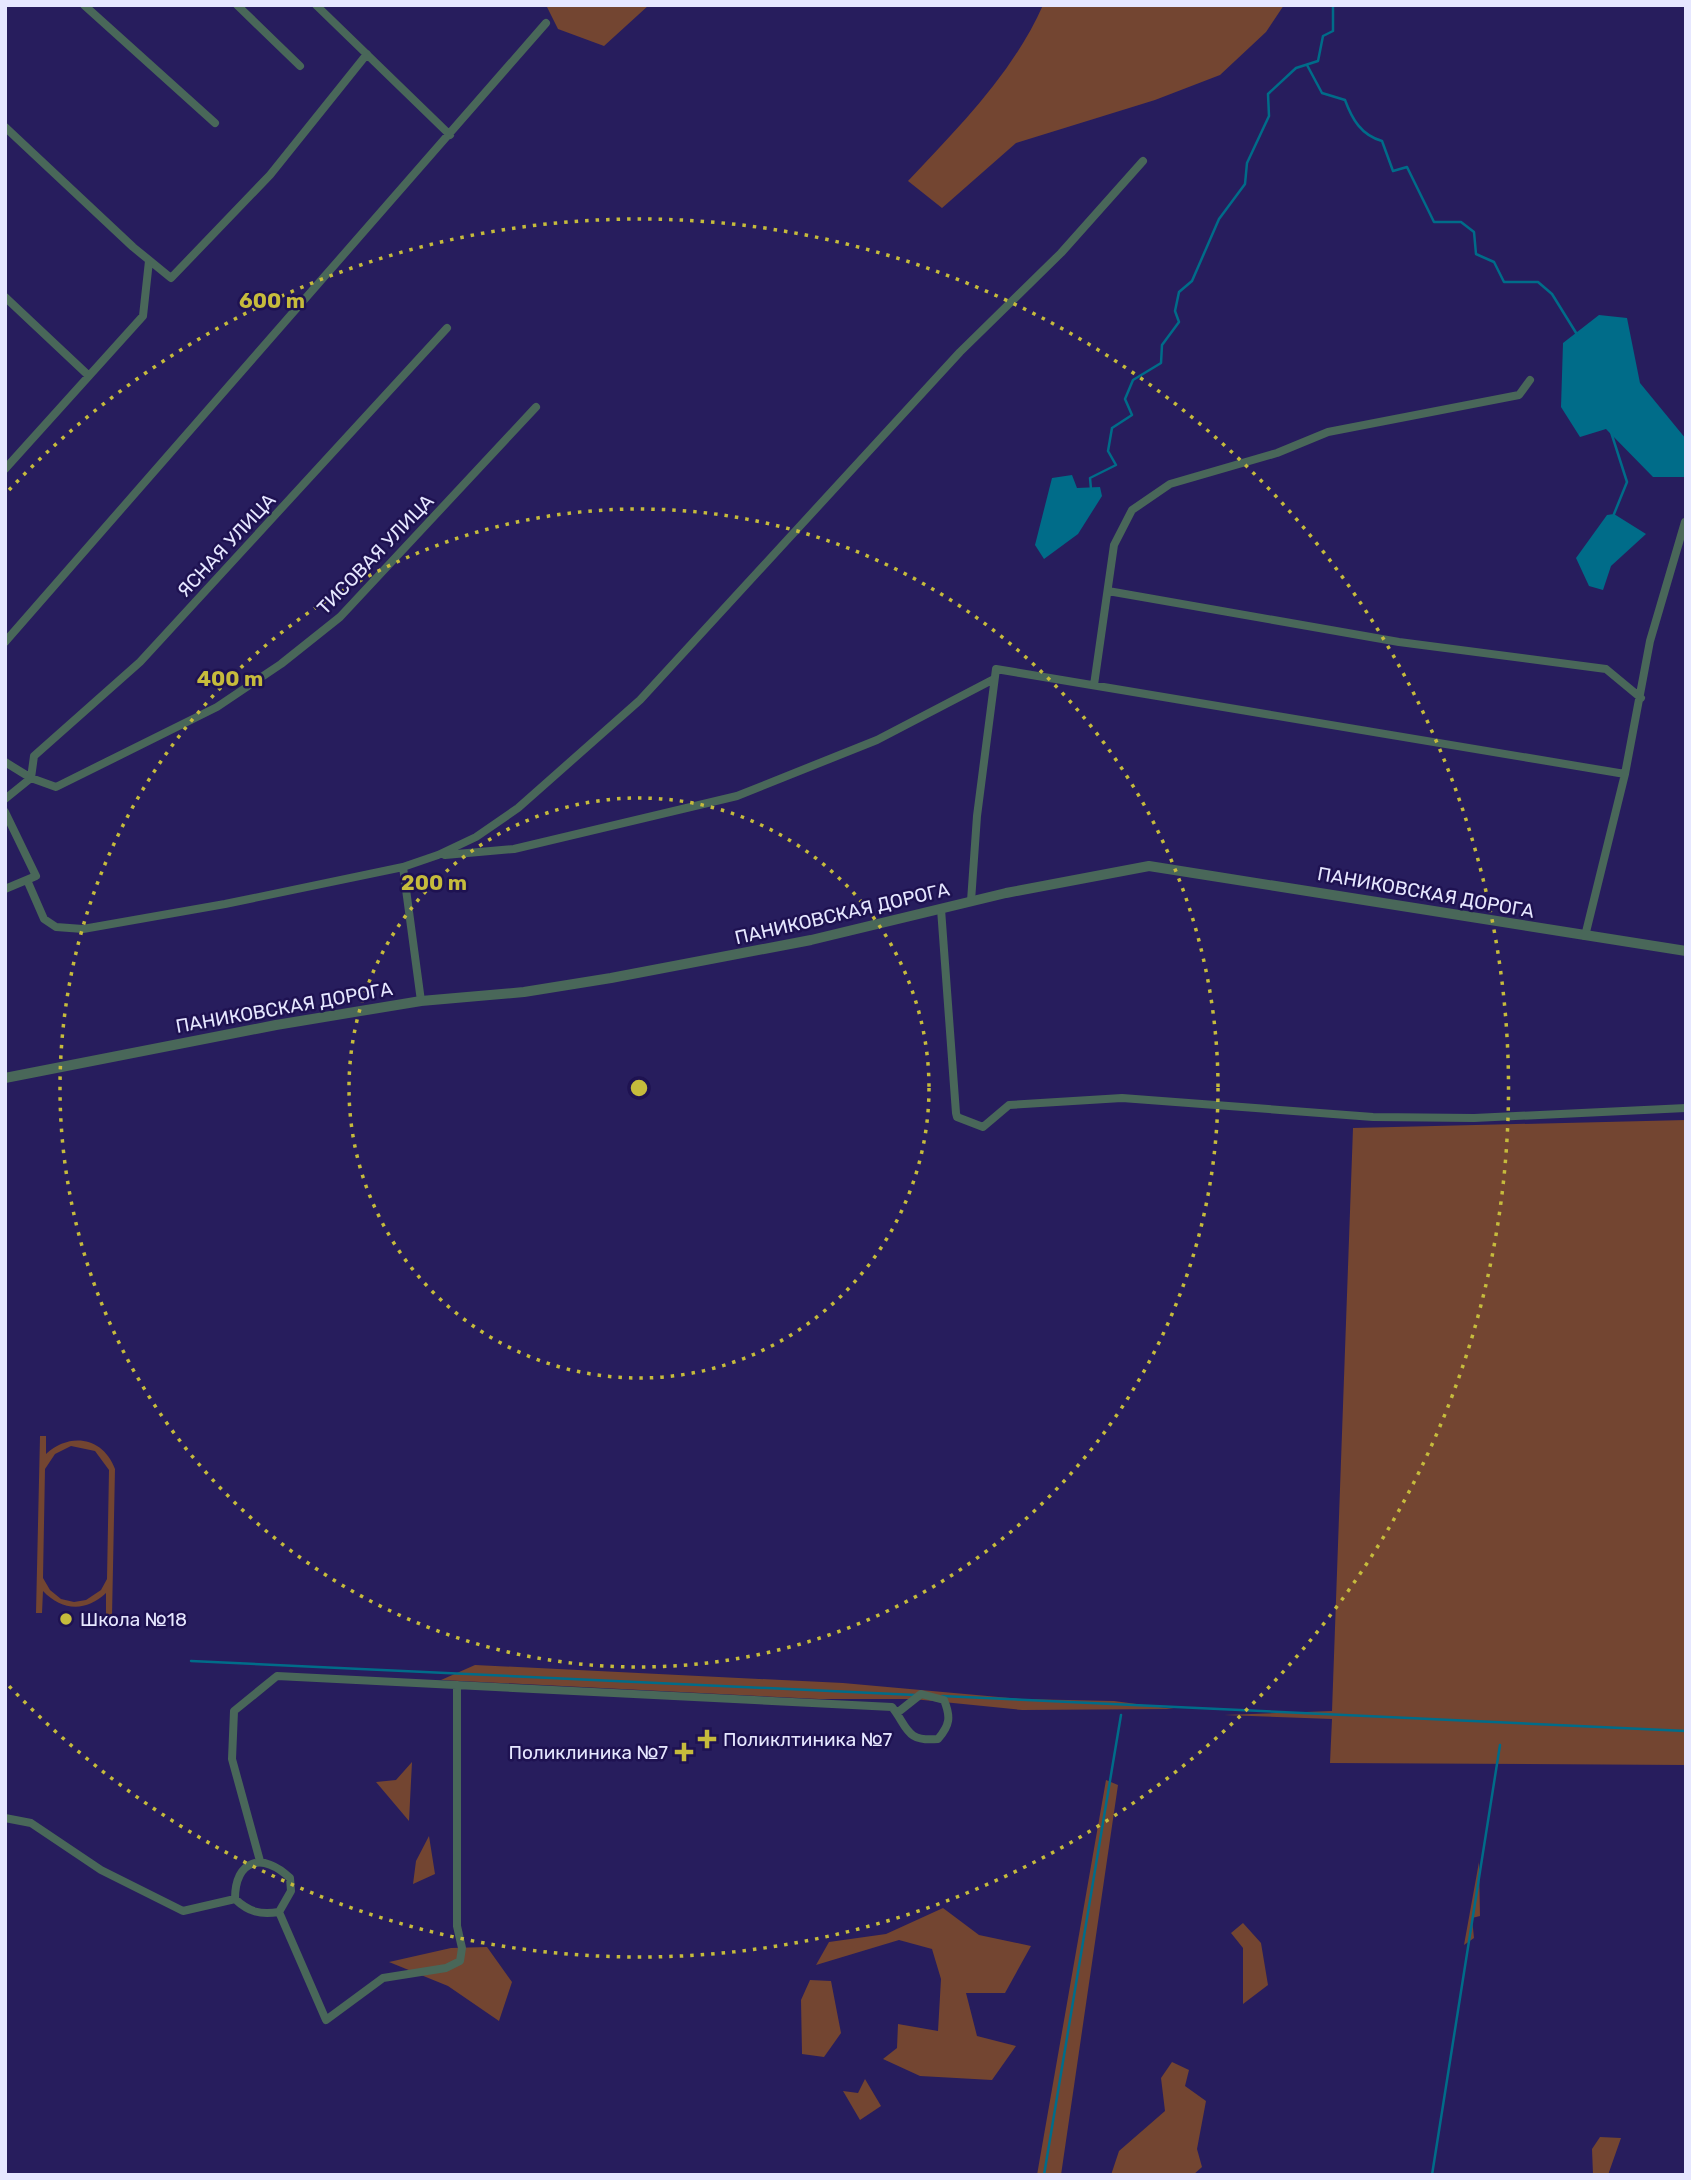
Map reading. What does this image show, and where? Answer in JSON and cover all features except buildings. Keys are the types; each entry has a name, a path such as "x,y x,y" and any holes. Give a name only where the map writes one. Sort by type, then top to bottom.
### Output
{"street":[{"path":"84,5 215,123"},
{"path":"237,5 300,66"},
{"path":"316,5 450,135"},
{"path":"5,642 546,23"},
{"path":"5,127 149,261 171,278 270,175 367,54"},
{"path":"27,880 44,919 56,927 83,929 225,904 403,867 438,855 476,837 518,808 640,700 960,352 1061,253 1143,161"},
{"path":"5,470 143,316 149,261"},
{"path":"5,297 89,376"},
{"name":"ЯСНАЯ УЛИЦА","path":"31,779 34,756 140,662 447,328"},
{"path":"1094,685 1114,545 1132,510 1170,484 1277,453 1328,432 1519,395 1530,380"},
{"name":"ТИСОВАЯ УЛИЦА","path":"31,779 56,787 217,707 281,664 340,617 536,407"},
{"path":"1585,936 1625,774 1650,641 1685,522"},
{"path":"1108,591 1399,642 1606,669 1641,698"},
{"path":"971,901 977,816 996,669 1625,774"},
{"path":"438,855 514,849 737,796 877,740 994,680"},
{"path":"5,762 31,779 5,799"},
{"path":"5,812 36,876 5,889"},
{"name":"ПАНИКОВСКАЯ ДОРОГА","path":"5,1077 276,1025 421,1001 524,992 611,978 811,940 971,901 1149,866 1271,883 1686,951"},
{"path":"403,867 421,1001"},
{"path":"941,909 956,1113 957,1117 983,1127 1009,1105 1122,1098 1411,1117 1474,1118 1686,1108"},
{"path":"260,1861 232,1759 234,1711 277,1676 892,1707 908,1733 922,1740 938,1738 948,1726 949,1712 944,1700 932,1696 921,1694 897,1713"},
{"path":"279,1912 326,2020 383,1978 446,1968 460,1961 462,1948 457,1926 457,1685"},
{"path":"5,1818 31,1822 101,1870 107,1870 183,1912 234,1899"},
{"path":"234,1899 235,1884 243,1868 260,1861 276,1865 290,1878 291,1891 279,1912"},
{"path":"234,1899 247,1911 279,1912"}],"shaded area":[{"path":"546,5 649,5 604,46 558,29"},
{"path":"1043,5 1284,5 1266,32 1220,75 1155,100 1016,143 942,208 908,181 965,120 1000,77 1031,30"},
{"path":"1686,1120 1686,1765 1330,1763 1332,1719 1224,1715 1332,1711 1353,1128"},
{"path":"40,1436 46,1436 46,1454 65,1443 85,1441 103,1450 115,1469 112,1616 106,1615 106,1593 90,1604 74,1607 50,1598 43,1591 42,1613 36,1613","holes":["71,1446 95,1451 109,1470 107,1579 101,1590 86,1600 74,1602 61,1599 50,1590 43,1578 45,1469 55,1454"]},
{"path":"475,1665 843,1683 1022,1699 1114,1701 1174,1709 1022,1710 913,1699 819,1699 441,1680"},
{"path":"412,1762 409,1821 376,1782 396,1780"},
{"path":"1106,1780 1118,1785 1061,2175 1037,2175"},
{"path":"429,1836 435,1874 413,1884 416,1861"},
{"path":"1479,1862 1480,1916 1472,1918 1474,1938 1464,1945"},
{"path":"943,1908 979,1935 1031,1946 1005,1993 966,1993 977,2036 1016,2046 992,2080 920,2076 883,2059 897,2048 898,2024 938,2031 941,1979 932,1949 899,1940 816,1965 829,1942 886,1934"},
{"path":"1243,1923 1261,1943 1268,1985 1243,2004 1243,1948 1231,1933"},
{"path":"487,1947 512,1982 499,2021 448,1986 389,1962 451,1948"},
{"path":"810,1980 831,1981 841,2033 824,2057 802,2054 801,2000"},
{"path":"1172,2062 1189,2070 1185,2086 1206,2101 1197,2149 1202,2167 1193,2175 1111,2175 1119,2151 1165,2111 1161,2078"},
{"path":"865,2079 881,2106 860,2120 843,2091 858,2093"},
{"path":"1600,2137 1621,2138 1608,2175 1593,2175 1592,2149"}],"water":[{"path":"1599,315 1627,318 1640,383 1686,439 1686,477 1653,477 1606,429 1580,437 1561,407 1563,343"},
{"path":"1072,475 1077,488 1100,487 1102,496 1078,534 1044,559 1035,545 1052,478"},
{"path":"1614,514 1646,534 1611,566 1603,590 1589,586 1576,558 1607,515"}],"waterway":[{"path":"1091,489 1090,478 1116,465 1108,451 1112,428 1132,415 1125,399 1133,380 1161,363 1162,345 1179,322 1175,311 1179,292 1192,281 1219,219 1245,184 1247,163 1269,116 1268,94 1296,68 1318,61 1323,36 1333,31 1333,5"},
{"path":"1307,65 1322,93 1345,100 1358,125 1368,135 1382,141 1393,171 1407,167 1434,222 1461,222 1474,232 1476,254 1494,262 1504,282 1538,282 1552,294 1578,336"},
{"path":"1611,432 1627,482 1614,514"},
{"path":"191,1661 915,1695"},
{"path":"942,1696 1686,1731"},
{"path":"1044,2175 1121,1715"},
{"path":"1432,2175 1500,1745"}],"place":[{"name":"Школа №18","path":"66,1619"},
{"name":"Поликлтиника №7","path":"707,1739"},
{"name":"Поликлиника №7","path":"684,1752"}]}
